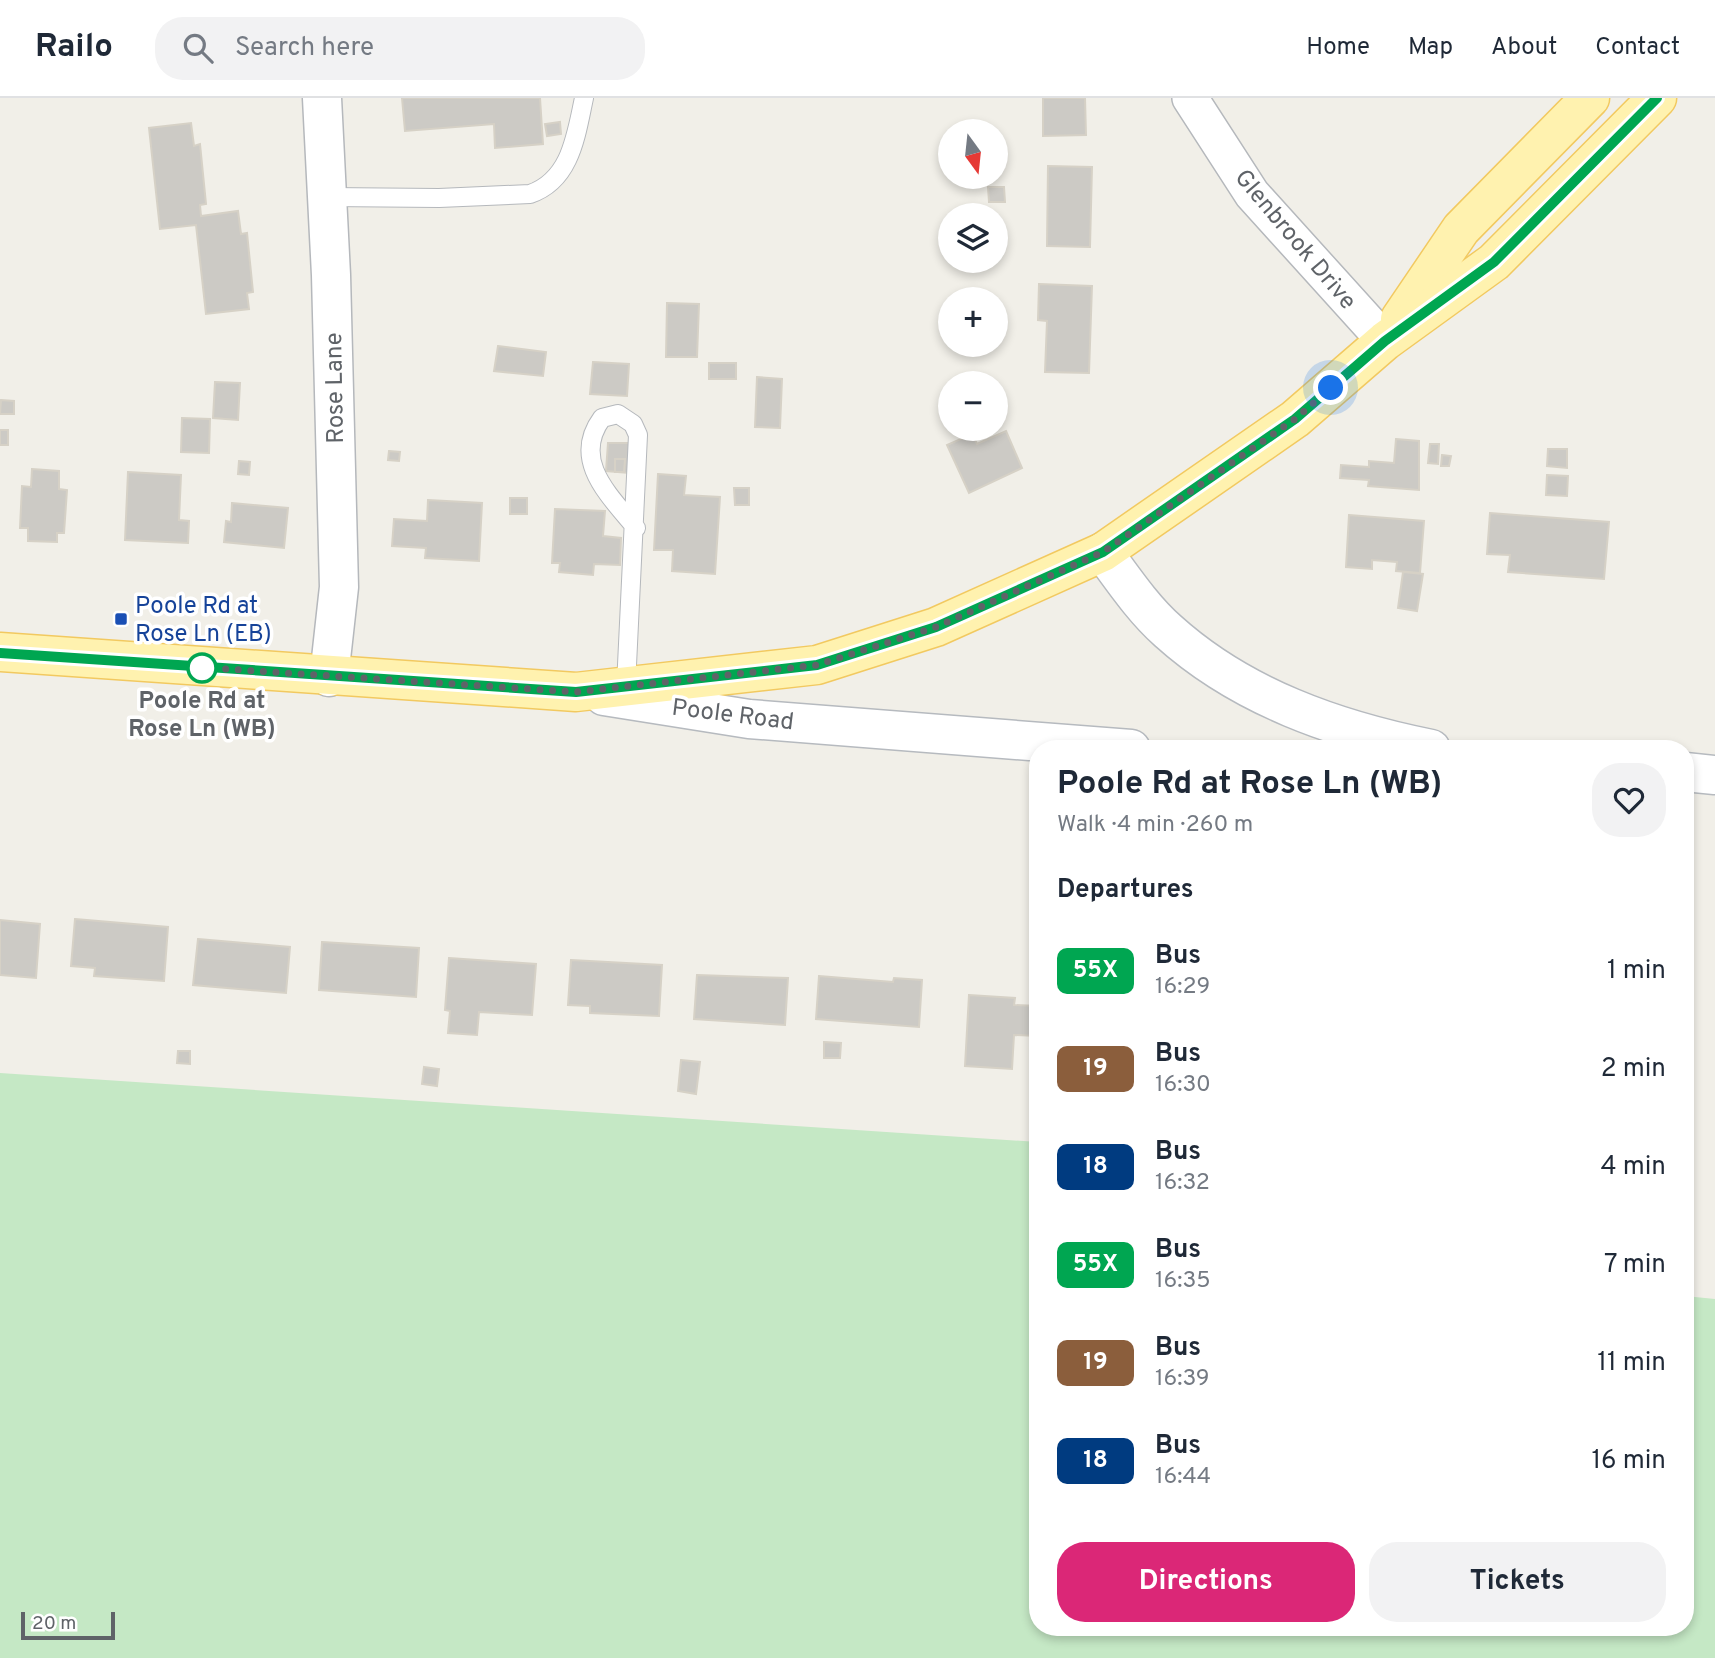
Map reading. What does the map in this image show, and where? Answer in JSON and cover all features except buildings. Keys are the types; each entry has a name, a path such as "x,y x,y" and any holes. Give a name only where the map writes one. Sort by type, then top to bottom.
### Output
{"main road":[{"name":"Rose Lane","path":"322,98 339,587 329,677"},
{"path":"1385,341 1461,229 1590,98"},
{"path":"0,652 329,677 724,695 936,627 1103,552 1295,419 1385,341 1494,262 1657,98"},
{"path":"1103,552 1168,631 1221,670 1283,705 1326,722 1396,740"},
{"name":"Poole Road","path":"724,695 1063,740"},
{"path":"1694,773 1715,775"}],"street":[{"name":"Glenbrook Drive","path":"1190,98 1252,194 1385,341"}],"lane":[{"path":"327,197 439,198 530,194 540,190 562,170 573,147 584,98"},
{"path":"602,691 636,528 638,435 633,424 618,414 602,418 591,432 589,455 599,482 636,528"}],"green space":[{"path":"0,1073 1029,1141 1029,1636 1694,1636 1694,1297 1715,1299 1715,1658 0,1658"}],"bus line":[{"name":"55X","path":"0,653 576,692 817,665 936,627 1103,552 1176,505 1295,419 1385,341 1494,262 1657,98"}],"place":[{"name":"Poole Rd at Rose Ln (EB)","path":"121,619"},
{"name":"Poole Rd at Rose Ln (WB)","path":"202,668"}],"route":[{"path":"202,668 195,667 576,692 817,665 936,627 1103,552 1176,505 1295,419 1331,388"}]}
